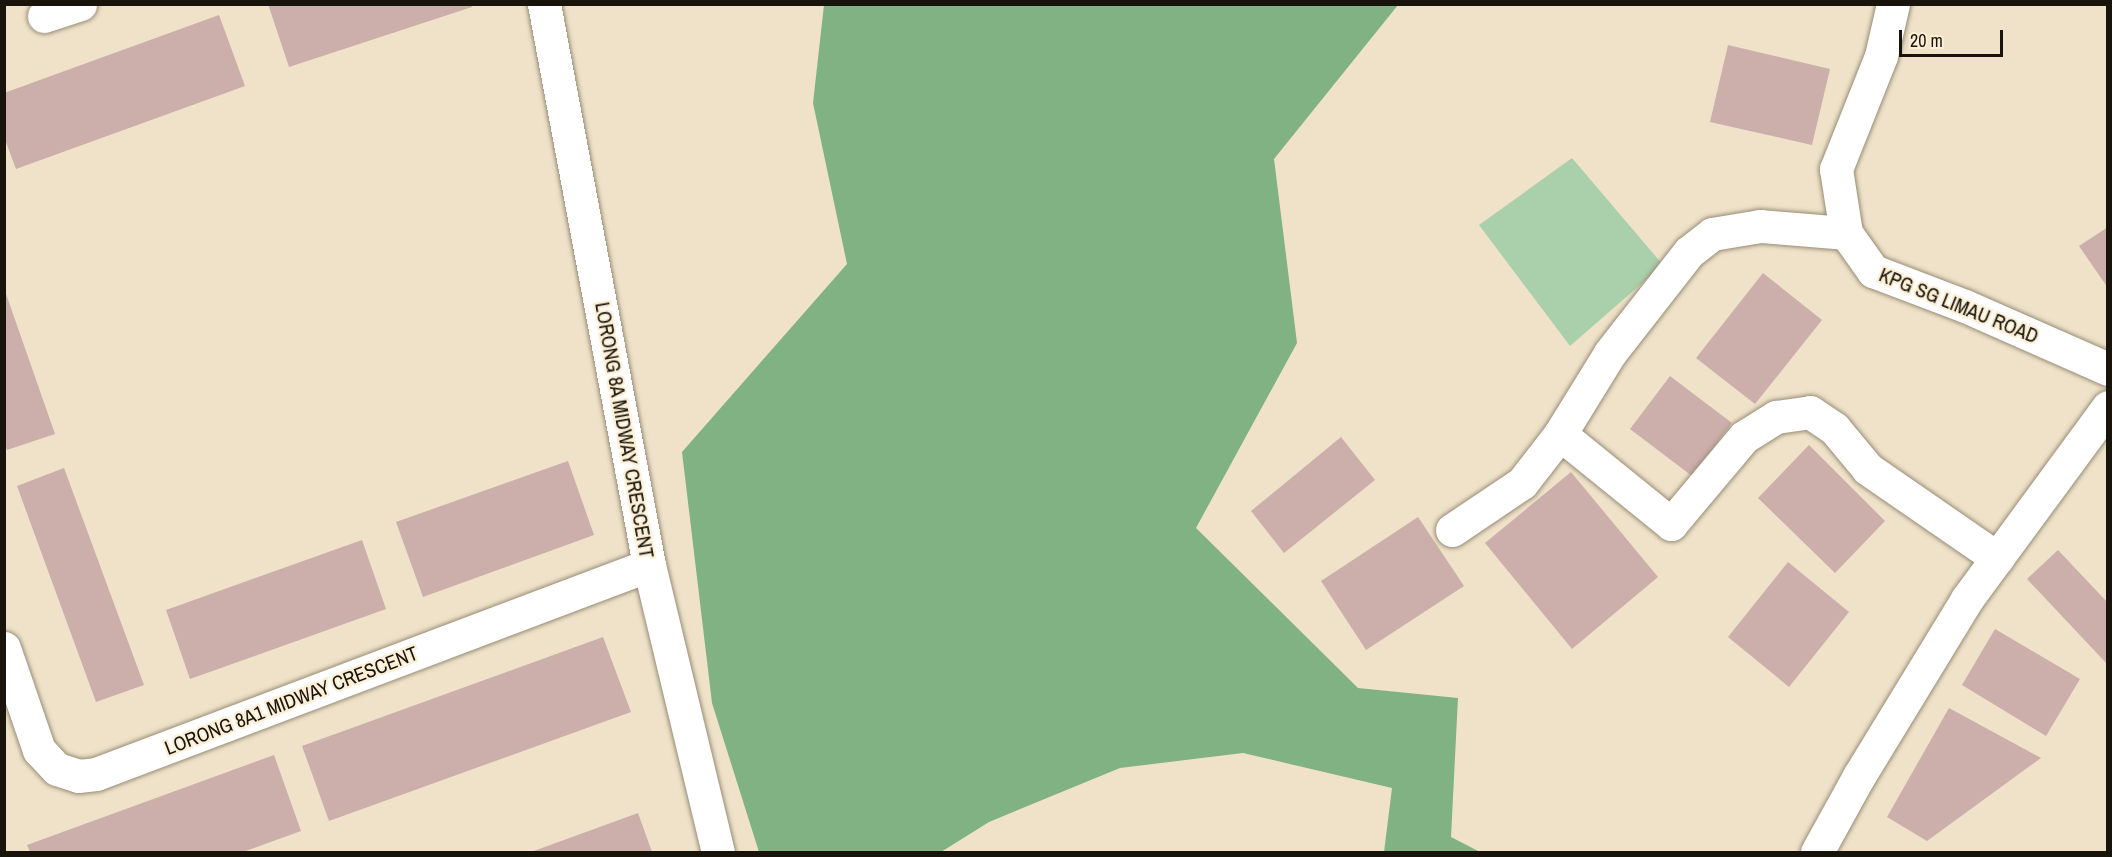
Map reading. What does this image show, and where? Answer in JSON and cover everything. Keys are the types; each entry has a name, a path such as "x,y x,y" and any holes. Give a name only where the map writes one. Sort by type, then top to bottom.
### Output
{"street":[{"path":"44,16 80,4"},
{"name":"LORONG 8A MIDWAY CRESCENT","path":"544,4 649,565 718,852"},
{"name":"KPG SG LIMAU ROAD","path":"1893,4 1881,56 1836,169 1846,233 1873,271 1965,306 2108,369"},
{"path":"1452,530 1522,483 1560,434 1610,353 1689,252 1712,234 1760,226 1846,233"},
{"path":"1817,852 1859,776 1967,599 2108,407"},
{"path":"1560,434 1671,524 1744,437 1776,417 1810,412 1834,428 1868,469 1997,558"},
{"name":"LORONG 8A1 MIDWAY CRESCENT","path":"4,648 39,750 57,769 78,776 96,774 649,565"}],"green space":[{"path":"824,5 1398,5 1274,159 1297,343 1196,528 1358,688 1458,698 1451,837 1480,852 1384,852 1392,788 1243,753 1120,768 989,822 941,852 759,852 712,703 682,452 847,264 813,103"},
{"path":"1572,158 1663,265 1570,346 1479,225"}],"building":[{"path":"268,4 471,4 472,7 289,67"},
{"path":"219,15 245,86 16,169 4,137 4,93"},
{"path":"1728,45 1830,69 1812,145 1710,122"},
{"path":"2108,227 2108,288 2079,246"},
{"path":"1763,273 1822,320 1755,404 1696,358"},
{"path":"5,291 55,434 7,450 4,442"},
{"path":"1670,376 1732,423 1692,476 1630,429"},
{"path":"1341,437 1375,480 1284,553 1251,511"},
{"path":"1809,445 1885,521 1835,573 1758,498"},
{"path":"568,461 594,535 423,597 396,522"},
{"path":"64,468 144,685 96,702 17,486"},
{"path":"1571,472 1658,577 1572,649 1485,543"},
{"path":"1418,517 1464,586 1366,650 1321,581"},
{"path":"362,540 386,609 190,679 166,610"},
{"path":"2058,550 2108,603 2108,665 2027,579"},
{"path":"1788,562 1849,612 1789,687 1728,637"},
{"path":"1995,629 2080,679 2046,736 1962,685"},
{"path":"603,637 631,712 329,821 302,746"},
{"path":"1949,708 2041,758 1927,841 1887,817"},
{"path":"274,755 301,831 243,852 30,852 27,845"},
{"path":"638,813 652,852 531,852"}]}
